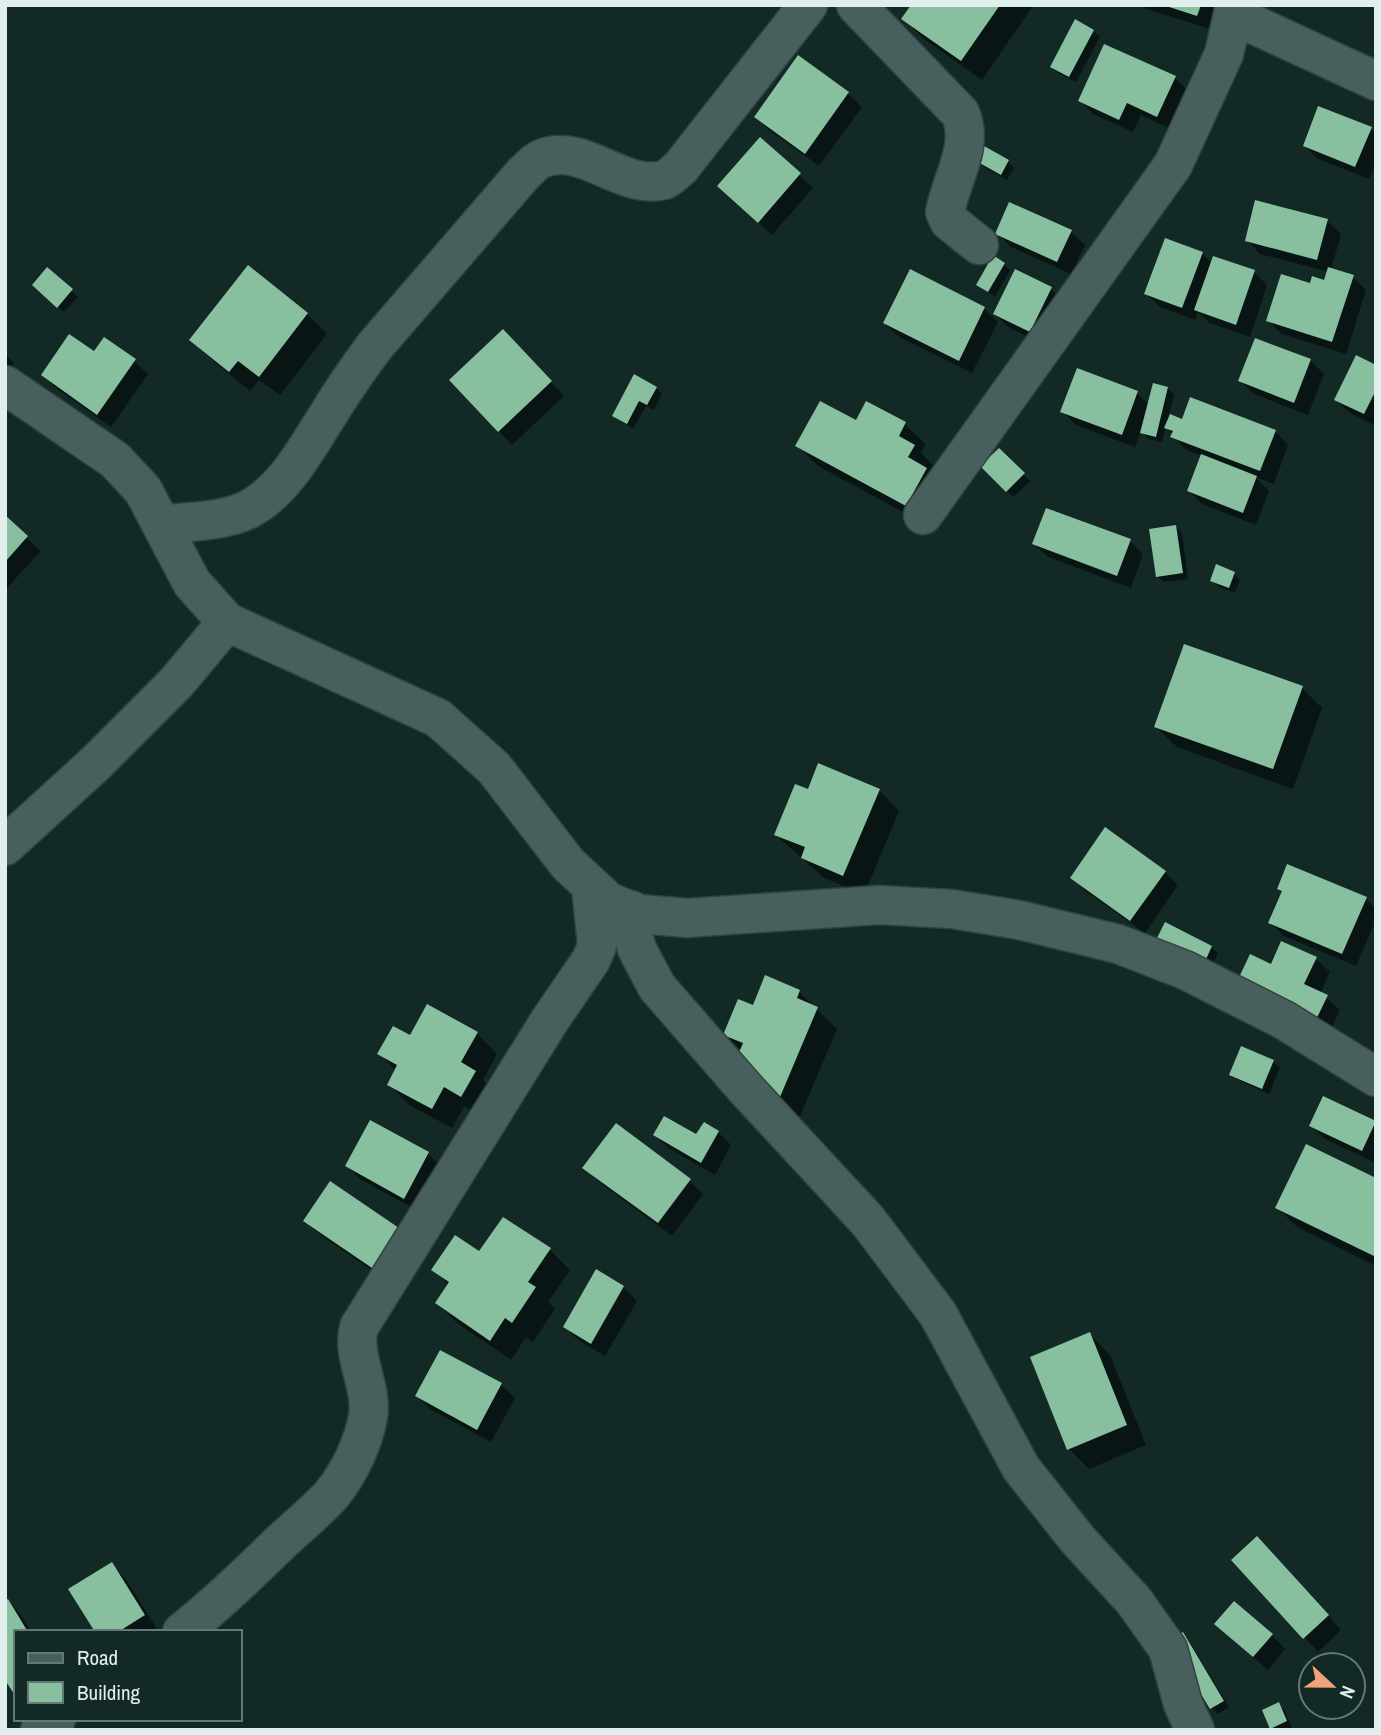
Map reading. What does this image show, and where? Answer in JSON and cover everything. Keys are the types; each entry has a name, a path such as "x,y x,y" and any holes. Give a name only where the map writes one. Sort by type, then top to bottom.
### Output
{"street":[{"path":"162,525 226,516 251,508 271,493 298,462 354,373 374,347 538,160 553,156 572,156 645,182 666,180 681,167 808,5"},
{"path":"856,5 960,113 965,123 967,138 945,212 949,221 979,245"},
{"path":"923,515 1172,164 1224,54 1234,10 1376,81"},
{"path":"5,385 115,460 143,490 192,583 227,622 438,718 494,768 568,864 609,902 640,914 687,918 879,905 952,909 1020,920 1118,944 1185,970 1284,1020 1376,1077"},
{"path":"5,846 97,762 176,683 227,622"},
{"path":"185,1630 211,1609 332,1493 352,1463 368,1415 369,1396 358,1348 359,1327 550,1020 591,960 597,946 591,887"},
{"path":"631,910 632,931 637,949 657,987 745,1088 868,1221 938,1314 1021,1468 1078,1540 1134,1601 1168,1649 1184,1704 1195,1730"}],"building":[{"path":"911,5 1000,5 961,61 901,19"},
{"path":"1163,5 1201,5 1197,16"},
{"path":"1075,19 1094,30 1069,77 1050,67"},
{"path":"1104,44 1176,76 1157,117 1127,103 1119,120 1078,101"},
{"path":"798,55 849,92 805,154 754,117"},
{"path":"1318,106 1372,127 1355,167 1303,146"},
{"path":"760,137 801,173 758,223 717,186"},
{"path":"984,146 1009,160 1001,175 976,161"},
{"path":"1255,200 1328,219 1317,260 1245,241"},
{"path":"1009,202 1072,230 1057,262 995,234"},
{"path":"1165,238 1203,252 1182,308 1144,294"},
{"path":"993,255 1005,263 988,292 976,285"},
{"path":"1213,256 1255,270 1236,325 1194,310"},
{"path":"248,265 308,313 259,377 238,361 229,372 189,340"},
{"path":"47,267 73,289 57,308 32,285"},
{"path":"1328,267 1354,275 1332,342 1266,321 1281,274 1310,283 1312,276 1324,280"},
{"path":"910,269 985,307 959,361 883,323"},
{"path":"1015,269 1052,287 1030,332 993,314"},
{"path":"503,329 552,381 498,432 449,380"},
{"path":"69,334 94,351 104,337 136,359 97,415 41,375"},
{"path":"1255,338 1311,359 1294,403 1238,381"},
{"path":"1356,355 1376,365 1376,390 1364,414 1334,400"},
{"path":"1077,368 1138,391 1122,435 1060,412"},
{"path":"634,374 657,387 647,405 639,401 627,424 612,416"},
{"path":"1153,383 1168,387 1156,437 1140,433"},
{"path":"1190,397 1276,430 1260,471 1170,437 1173,431 1164,428 1170,414 1182,419"},
{"path":"820,401 856,420 866,401 906,422 899,436 915,445 908,457 927,468 906,506 795,446"},
{"path":"999,448 1025,473 1006,492 980,466"},
{"path":"1201,454 1257,476 1243,513 1187,491"},
{"path":"1046,508 1131,539 1117,576 1032,544"},
{"path":"5,515 28,536 5,562"},
{"path":"1176,525 1183,573 1156,577 1149,529"},
{"path":"1216,564 1235,572 1229,588 1210,581"},
{"path":"1184,644 1303,686 1273,769 1154,727"},
{"path":"818,763 880,789 843,876 801,858 805,847 774,835 795,784 808,789"},
{"path":"1105,827 1166,871 1130,921 1070,878"},
{"path":"1287,864 1367,897 1342,954 1268,923 1282,891 1277,889"},
{"path":"1165,922 1212,946 1203,966 1155,942"},
{"path":"1281,941 1317,957 1304,984 1328,995 1313,1026 1234,988 1250,954 1271,964"},
{"path":"765,975 800,990 797,998 818,1007 780,1097 750,1084 756,1070 735,1062 743,1043 723,1035 738,999 753,1005"},
{"path":"427,1004 478,1032 461,1062 476,1071 461,1097 444,1087 432,1109 387,1085 397,1065 377,1054 393,1026 410,1035"},
{"path":"1241,1046 1274,1060 1262,1089 1229,1075"},
{"path":"1323,1096 1376,1121 1362,1151 1309,1126"},
{"path":"664,1116 696,1134 704,1122 719,1131 701,1163 653,1135"},
{"path":"370,1120 429,1152 404,1199 345,1166"},
{"path":"616,1123 691,1179 658,1223 582,1168"},
{"path":"1306,1144 1376,1178 1376,1257 1275,1208"},
{"path":"330,1181 399,1228 372,1268 303,1221"},
{"path":"503,1217 551,1248 528,1282 536,1287 512,1323 505,1318 490,1341 435,1303 449,1282 431,1270 455,1235 479,1251"},
{"path":"596,1269 624,1286 591,1344 563,1327"},
{"path":"1090,1332 1127,1425 1067,1450 1030,1357"},
{"path":"440,1350 502,1383 477,1430 415,1396"},
{"path":"1257,1536 1329,1615 1303,1639 1231,1560"},
{"path":"112,1562 145,1615 121,1630 94,1630 68,1589"},
{"path":"8,1599 27,1630 14,1630 14,1694 5,1680 5,1601"},
{"path":"1234,1601 1273,1634 1253,1657 1214,1624"},
{"path":"1183,1632 1224,1701 1210,1709 1169,1641"},
{"path":"1279,1702 1287,1721 1270,1729 1262,1710"}]}
